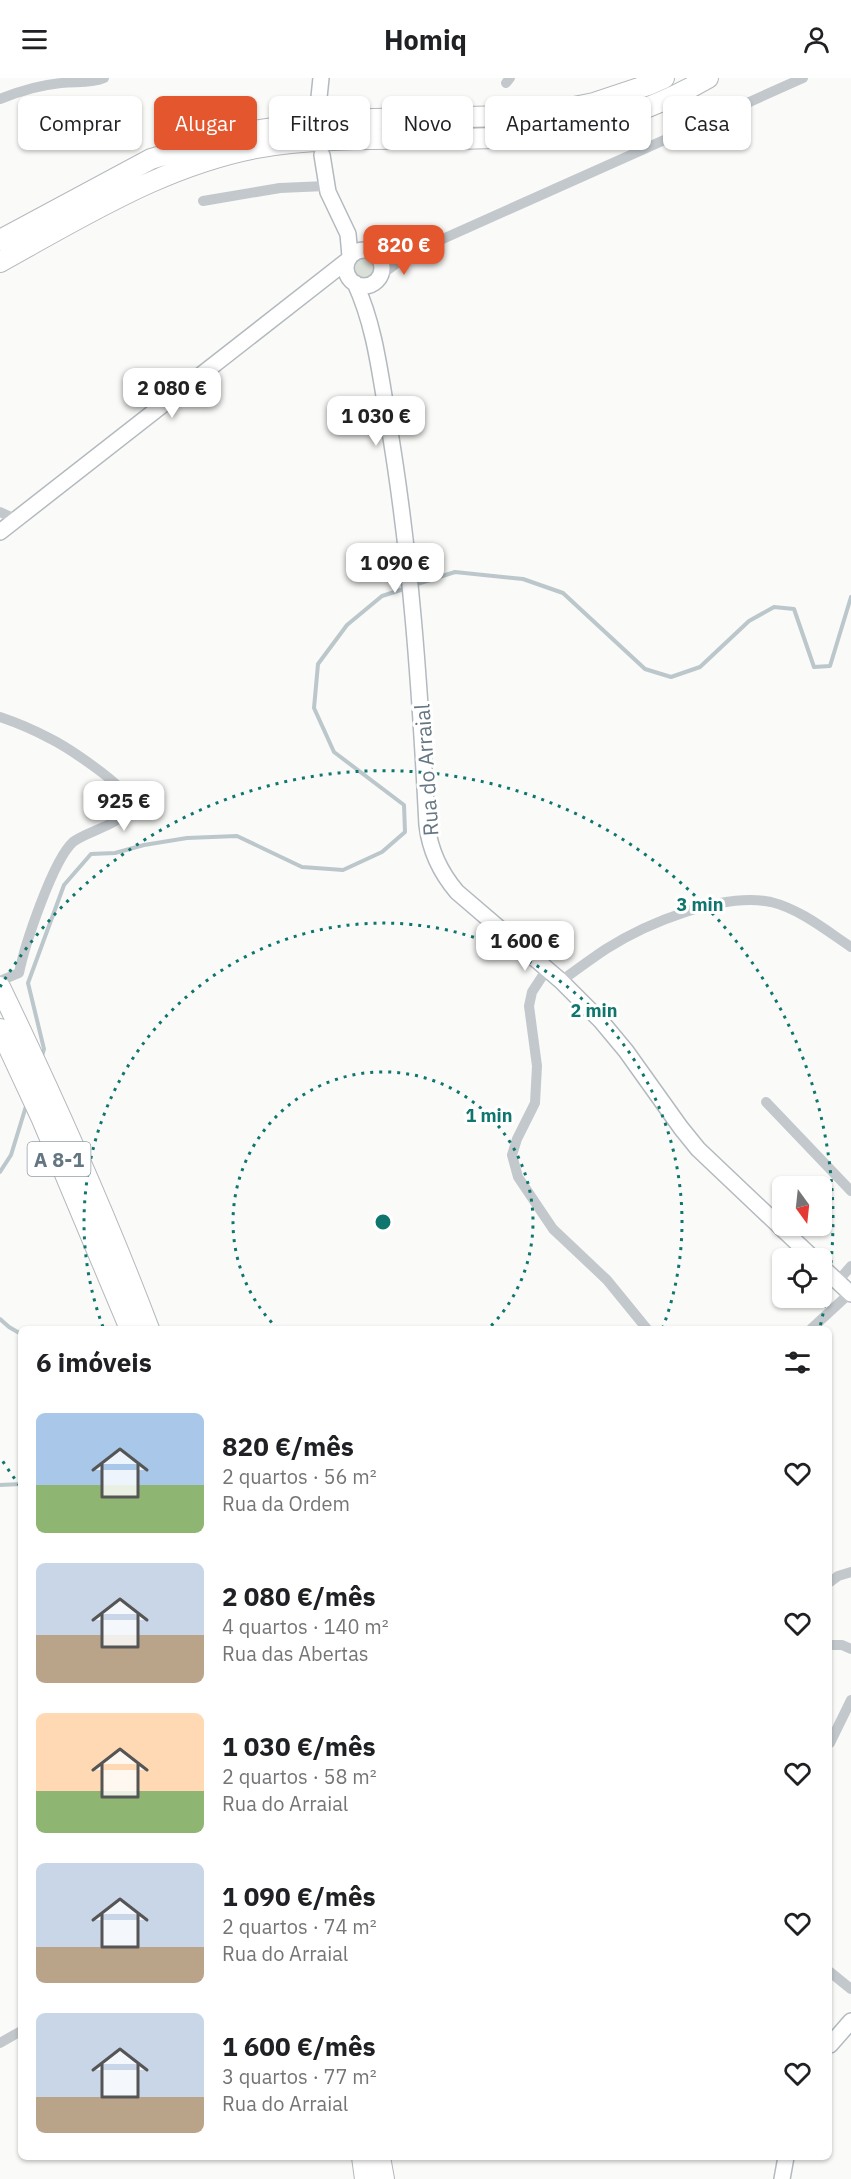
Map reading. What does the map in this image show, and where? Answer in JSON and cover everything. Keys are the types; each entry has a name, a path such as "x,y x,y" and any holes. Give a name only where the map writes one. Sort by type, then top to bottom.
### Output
{"highway":[{"path":"0,240 151,159 232,134 329,120 515,116 549,112 594,103 648,86 664,78"},
{"path":"0,262 94,210 171,172 238,152 301,142 520,137 602,123 677,96 708,78"},
{"name":"A 8-1","path":"0,987 43,1078 124,1288 130,1326"},
{"name":"A 8-1","path":"0,1029 124,1288 147,1326"},
{"path":"363,2160 366,2179"},
{"path":"381,2160 384,2179"}],"street":[{"path":"0,99 25,89 63,82 99,81 104,78"},
{"path":"319,96 321,78"},
{"path":"323,279 352,280 368,286 409,254 803,78"},
{"path":"322,155 326,186 331,202 359,255 382,264 379,278"},
{"path":"203,201 280,188 326,186"},
{"path":"0,532 323,279 359,255 409,254"},
{"path":"352,280 346,269 359,255"},
{"name":"Rua do Arraial","path":"368,313 379,278"},
{"name":"Rua do Arraial","path":"352,280 368,313 393,454 414,608 427,825 432,850 442,872 457,892 561,981 616,1038 698,1149 802,1248"},
{"path":"0,512 15,519"},
{"path":"0,717 52,740 105,775 122,789 129,800 128,809 121,818 74,841 63,854 28,937 19,973 0,981"},
{"path":"561,981 607,948 653,924 686,911 748,900 772,903 801,915 851,947"},
{"path":"547,969 532,992 529,1006 537,1066 535,1103 517,1139 512,1155 519,1177 553,1228 607,1280 644,1326"},
{"path":"766,1102 851,1191"},
{"path":"838,1281 851,1266"},
{"path":"814,1326 850,1293 832,1276"},
{"path":"832,1580 851,1572"},
{"path":"832,1645 842,1645 851,1649"},
{"path":"832,1739 851,1700"},
{"path":"832,1974 851,1989"},
{"path":"832,2043 851,2021"},
{"path":"0,2043 18,2033"},
{"path":"782,2179 785,2160"}],"shaded area":[{"path":"360,258 368,258 374,264 374,272 368,278 360,278 354,272 354,264"}],"waterway":[{"path":"414,585 455,572 523,579 563,593 645,669 671,677 700,667 749,621 774,607 794,609 814,667 830,666 851,597"},
{"path":"42,1056 44,1049 28,983 64,885 91,854 115,853 144,845 187,838 237,836 302,867 343,870 382,852 405,832 404,805 334,752 314,708 318,664 347,625 382,596 407,588"},
{"path":"0,1172 11,1155 27,1103"},
{"path":"0,1319 18,1332"},
{"path":"0,1485 18,1484"}]}
